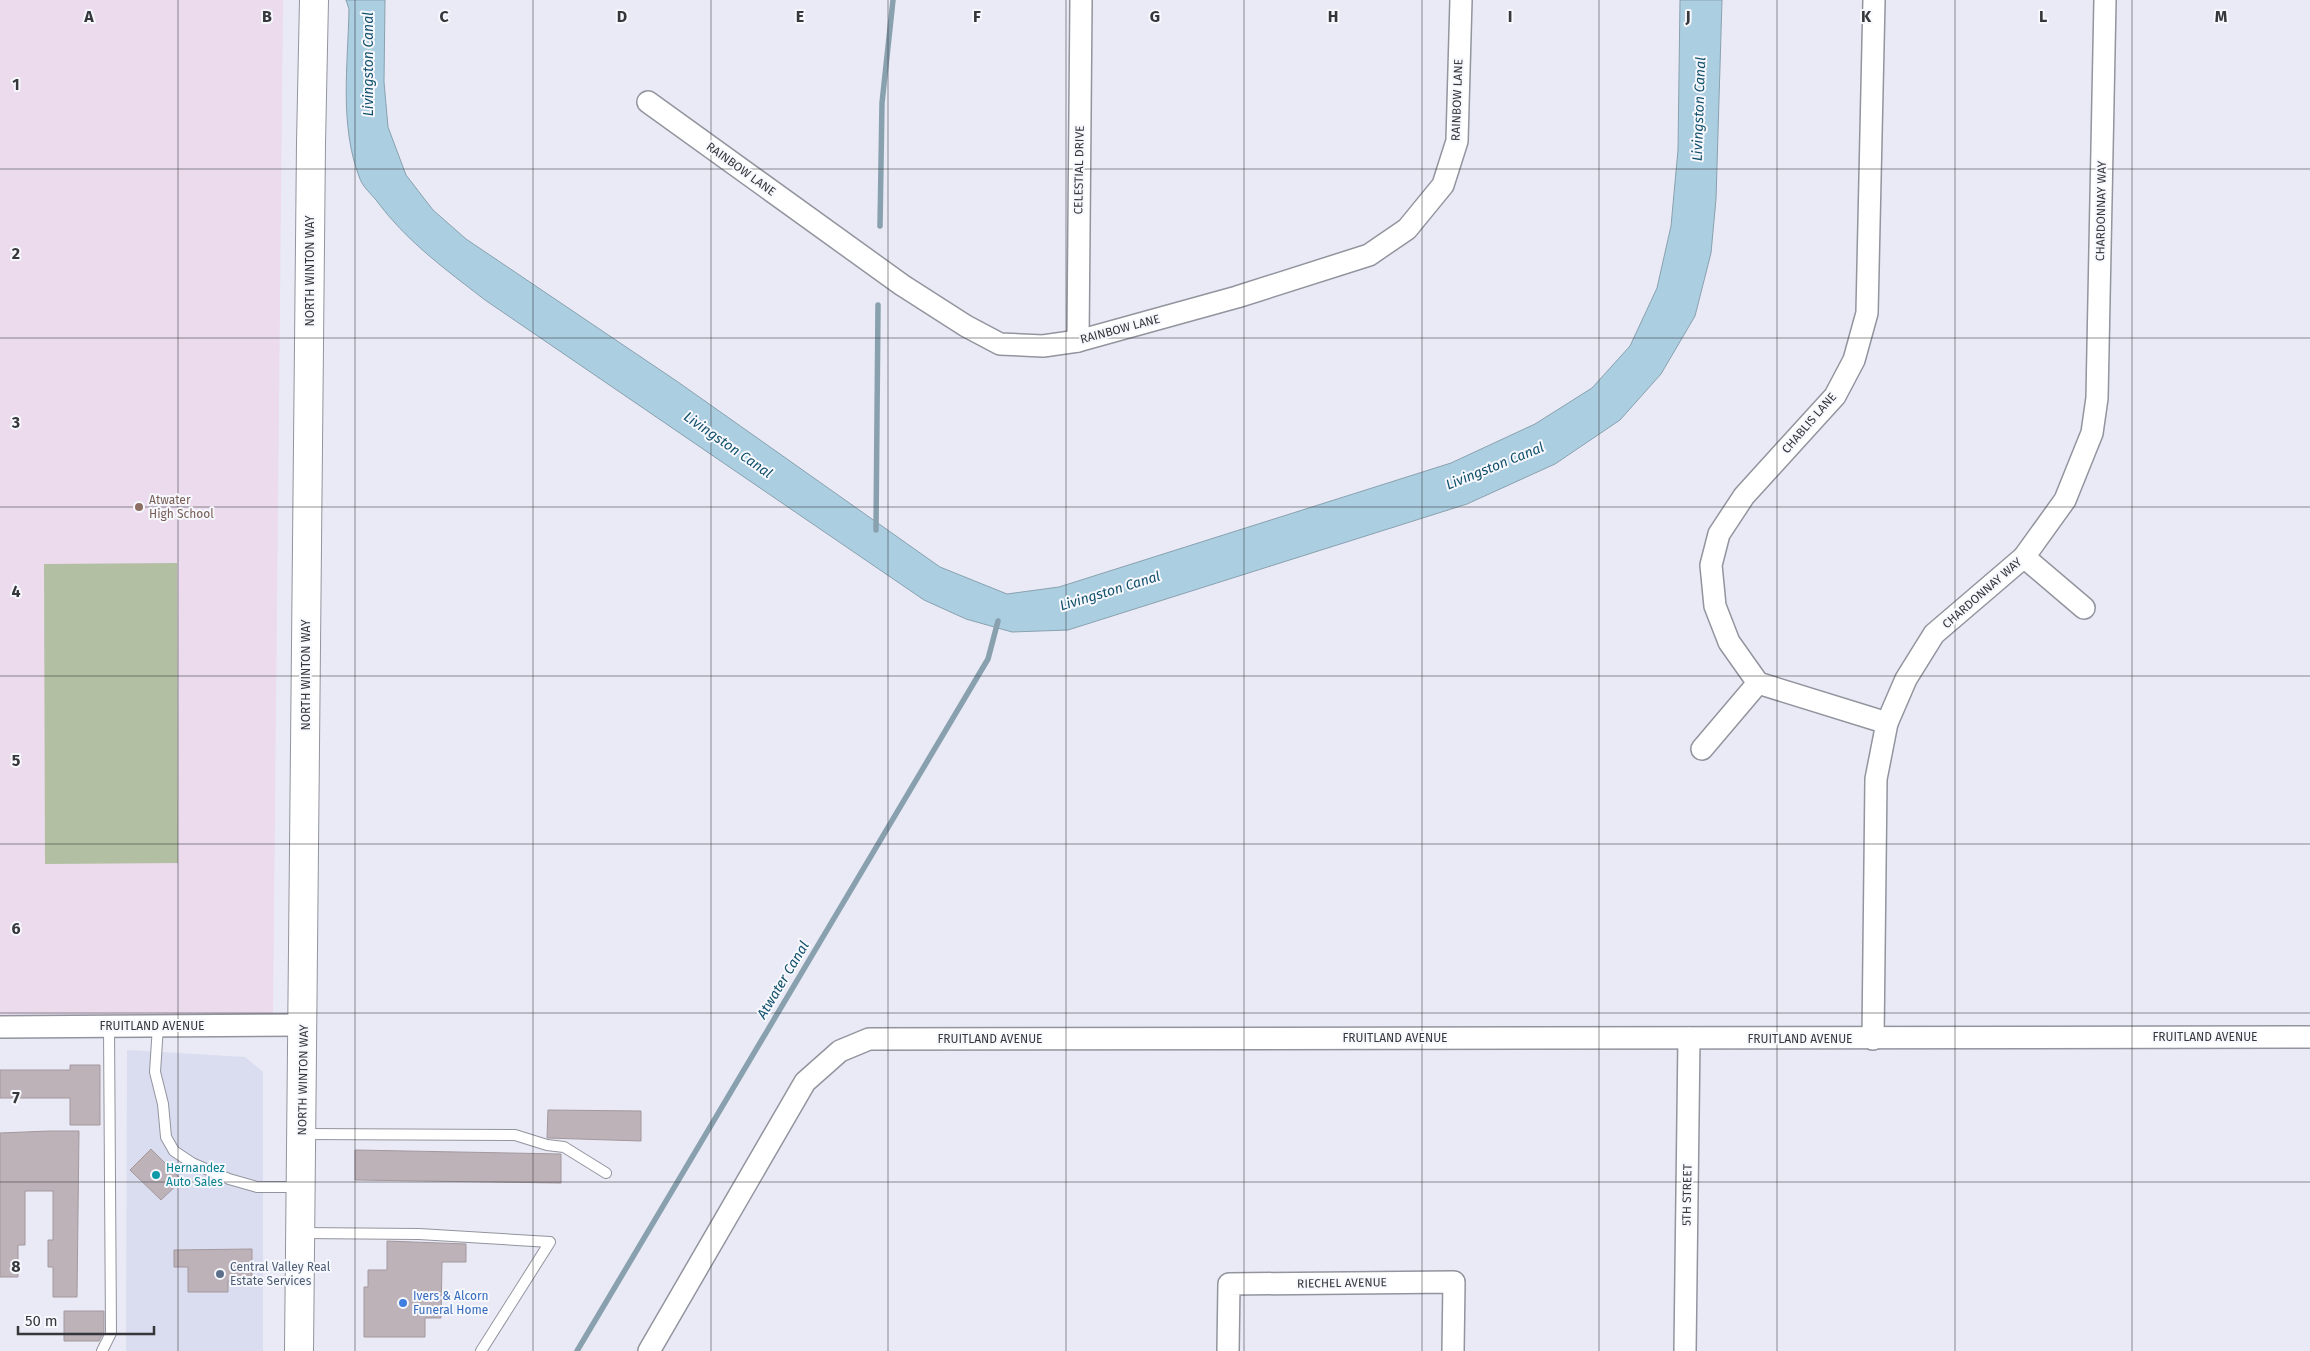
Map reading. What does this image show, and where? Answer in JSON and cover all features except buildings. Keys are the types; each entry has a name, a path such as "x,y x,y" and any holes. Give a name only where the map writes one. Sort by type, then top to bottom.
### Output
{"main road":[{"name":"NORTH WINTON WAY","path":"299,1351 314,0"}],"street":[{"name":"CELESTIAL DRIVE","path":"1078,341 1082,0"},
{"name":"RAINBOW LANE","path":"648,102 902,285 966,326 1000,344 1043,346 1078,341 1237,297 1370,255 1407,230 1444,185 1457,141 1461,0"},
{"name":"CHABLIS LANE","path":"1758,683 1729,642 1715,606 1711,565 1720,534 1744,496 1835,396 1854,360 1867,313 1874,0"},
{"name":"CHARDONNAY WAY","path":"1873,1039 1876,779 1887,724 1906,679 1934,634 2024,557 2065,500 2092,432 2097,398 2104,0"},
{"path":"2024,557 2084,608"},
{"path":"1702,749 1758,683 1887,724"},
{"name":"FRUITLAND AVENUE","path":"0,1027 304,1025"},
{"name":"FRUITLAND AVENUE","path":"649,1351 805,1082 840,1051 870,1039 2310,1037"},
{"name":"5TH STREET","path":"1685,1351 1688,1038"},
{"name":"RIECHEL AVENUE","path":"1228,1351 1229,1284 1454,1282 1453,1351"}],"lane":[{"path":"102,1351 111,1333 110,1026"},
{"path":"158,1026 155,1072 163,1104 166,1136 174,1151 192,1163 229,1179 257,1187 301,1187"},
{"path":"302,1134 515,1135 564,1148 606,1173"},
{"path":"300,1233 419,1234 550,1242 481,1351"}],"shaded area":[{"name":"Atwater High School","path":"0,0 283,0 273,1014 0,1015"},
{"path":"127,1050 245,1057 263,1072 263,1351 126,1351"}],"green space":[{"path":"177,563 178,863 45,864 44,564"}],"water":[{"name":"Livingston Canal","path":"346,0 385,0 384,82 388,127 406,175 433,210 466,239 678,382 940,567 1007,594 1059,587 1451,463 1535,424 1592,388 1630,346 1657,288 1671,226 1678,150 1680,0 1722,0 1716,199 1711,253 1695,316 1661,374 1620,420 1555,464 1467,504 1068,630 1012,632 966,619 924,600 485,300 441,266 400,229 363,185 353,159 349,138 346,95 349,9"}],"waterway":[{"path":"880,226 882,103 893,0"},
{"path":"876,530 878,305"},
{"name":"Atwater Canal","path":"577,1351 988,659 998,621"}],"place":[{"name":"Atwater High School","path":"139,507"},
{"name":"Hernandez Auto Sales","path":"156,1175"},
{"name":"Central Valley Real Estate Services","path":"220,1274"},
{"name":"Ivers & Alcorn Funeral Home","path":"403,1303"}]}
